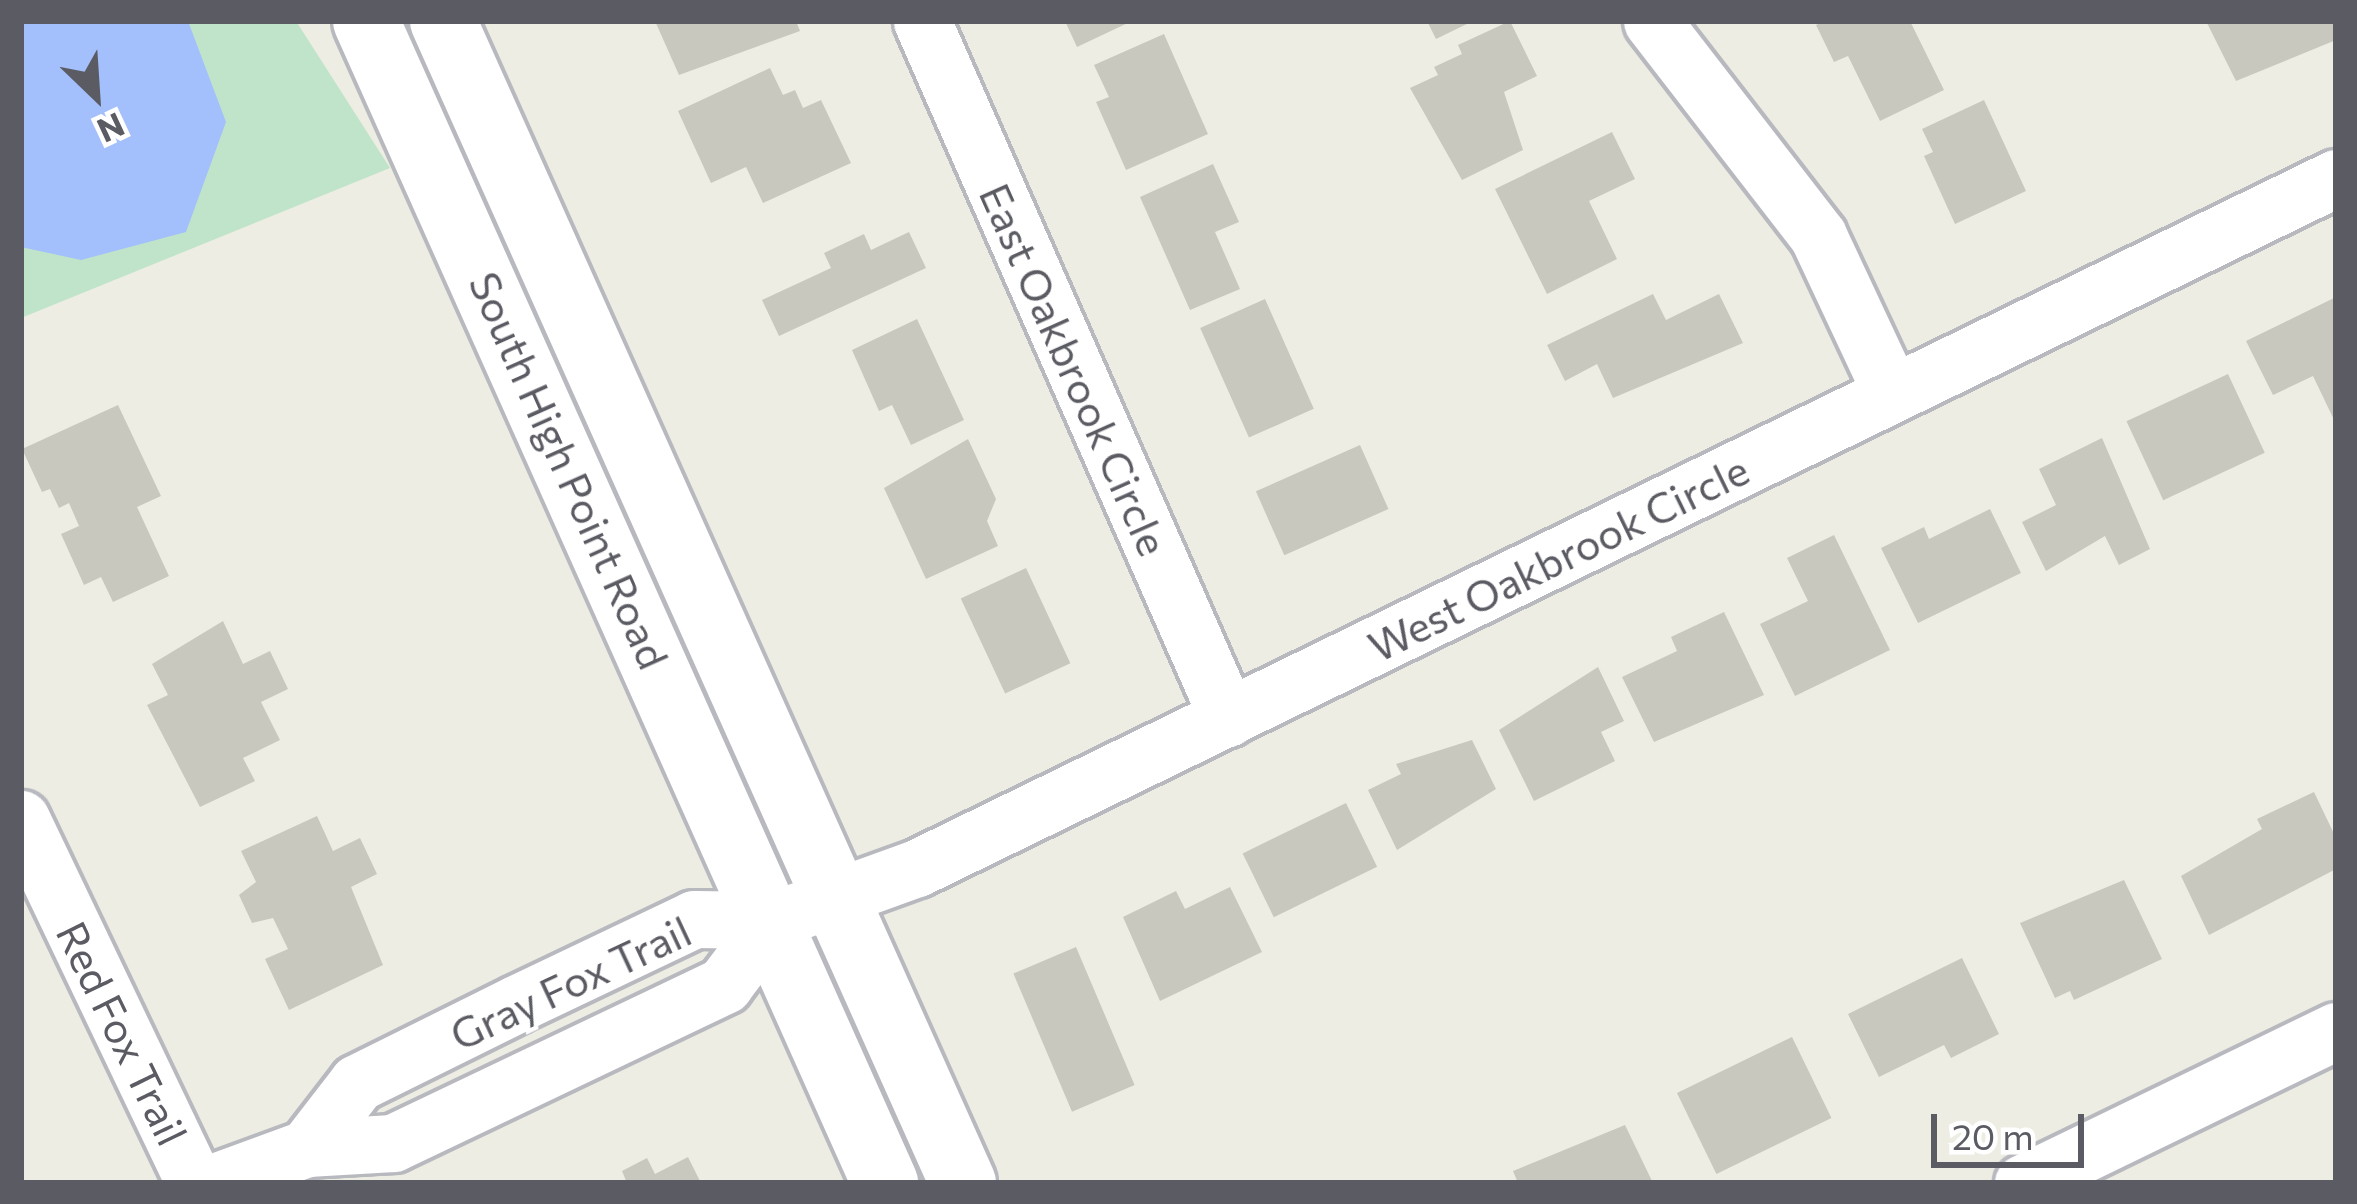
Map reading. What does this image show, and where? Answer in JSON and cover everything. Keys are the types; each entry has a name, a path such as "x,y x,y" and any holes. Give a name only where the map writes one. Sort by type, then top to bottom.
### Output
{"street":[{"name":"South High Point Road","path":"366,21 772,920 885,1183"},
{"name":"South High Point Road","path":"443,21 963,1183"},
{"name":"East Oakbrook Circle","path":"922,21 1228,718"},
{"path":"1652,21 1818,236 1890,390"},
{"name":"West Oakbrook Circle","path":"772,920 836,899 1228,718 1890,390 2336,178"},
{"name":"Red Fox Trail","path":"21,819 195,1183"},
{"name":"Gray Fox Trail","path":"212,1183 307,1148 393,1143 724,985 772,920"},
{"path":"2023,1183 2336,1031"}],"green space":[{"path":"21,21 296,21 390,168 21,318"}],"water":[{"path":"21,21 188,21 226,122 186,232 81,260 21,247"}],"building":[{"path":"655,21 796,21 800,31 679,75"},
{"path":"1065,21 1132,21 1077,47"},
{"path":"1427,21 1473,21 1436,39"},
{"path":"1510,21 1537,76 1504,92 1523,150 1462,180 1410,88 1438,75 1434,67 1462,54 1458,45"},
{"path":"1824,21 1910,21 1944,90 1880,121 1848,56 1834,62 1816,25"},
{"path":"2206,21 2336,21 2336,40 2236,81"},
{"path":"1164,34 1208,134 1126,170 1096,102 1109,97 1094,65"},
{"path":"770,68 783,95 795,90 803,108 821,100 851,163 763,203 746,167 711,183 678,111"},
{"path":"1984,100 2026,191 1955,224 1924,156 1933,152 1922,129"},
{"path":"1612,132 1635,179 1589,201 1617,259 1547,294 1495,189"},
{"path":"1213,164 1239,222 1215,232 1240,289 1190,310 1140,197"},
{"path":"909,232 926,268 779,336 762,300 831,268 824,253 864,234 871,250"},
{"path":"1653,294 1666,320 1719,294 1743,343 1613,398 1597,364 1565,381 1547,345"},
{"path":"2336,297 2336,424 2313,376 2273,395 2246,341"},
{"path":"1265,299 1314,409 1249,438 1200,328"},
{"path":"917,319 964,420 911,445 892,405 879,411 852,350"},
{"path":"2228,374 2265,453 2163,500 2126,421"},
{"path":"118,405 161,496 137,507 169,576 113,602 101,577 84,585 61,534 79,526 69,503 59,508 50,489 42,492 22,449"},
{"path":"2102,438 2150,549 2119,565 2105,536 2046,571 2022,522 2056,505 2039,469"},
{"path":"968,439 996,499 987,521 998,546 926,579 884,488"},
{"path":"1360,445 1388,509 1284,555 1256,491"},
{"path":"1990,509 2021,573 1918,623 1881,548 1924,527 1929,539"},
{"path":"1834,535 1890,650 1795,696 1760,624 1808,601 1787,558"},
{"path":"1026,568 1070,663 1005,694 961,598"},
{"path":"1724,612 1764,695 1654,742 1622,677 1677,651 1671,637"},
{"path":"223,621 243,664 270,651 288,689 261,702 280,740 243,758 255,781 200,807 147,705 168,695 152,664"},
{"path":"1598,667 1624,721 1601,732 1615,761 1534,801 1499,730"},
{"path":"1472,740 1496,789 1397,850 1368,790 1401,774 1396,764"},
{"path":"2314,792 2336,838 2336,869 2209,935 2181,876 2262,829 2257,819"},
{"path":"1346,803 1377,867 1274,917 1243,853"},
{"path":"317,816 333,851 360,838 377,874 351,887 383,965 289,1010 265,959 288,949 273,918 252,923 239,895 256,882 241,851"},
{"path":"2124,880 2162,959 2074,1000 2070,991 2055,998 2020,923"},
{"path":"1230,887 1262,952 1160,1001 1123,917 1176,891 1185,909"},
{"path":"1076,947 1135,1085 1072,1112 1013,974"},
{"path":"1962,958 1999,1034 1951,1058 1944,1045 1879,1077 1848,1014"},
{"path":"1792,1037 1831,1118 1716,1174 1677,1093"},
{"path":"1625,1125 1653,1183 1518,1183 1513,1171"},
{"path":"688,1157 701,1183 627,1183 622,1171 647,1158 655,1174"}]}
